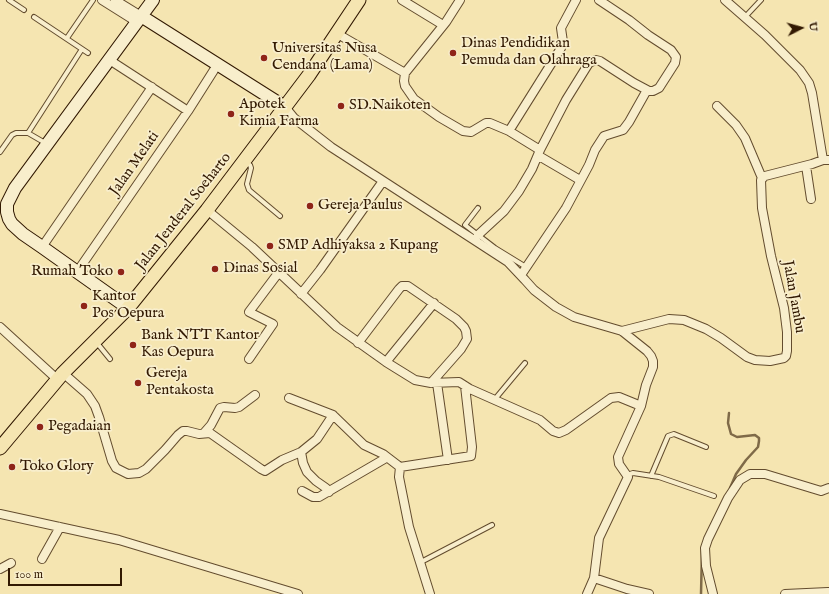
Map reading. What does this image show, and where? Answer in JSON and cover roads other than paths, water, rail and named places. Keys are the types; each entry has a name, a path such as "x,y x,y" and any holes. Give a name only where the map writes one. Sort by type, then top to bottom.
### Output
{"main road":[{"name":"Jalan Jenderal Soeharto","path":"0,448 60,377 128,308 207,210 309,75 359,0"}],"street":[{"path":"102,0 139,19 294,118 330,147 383,181 463,228 508,262 534,290 562,311 574,317 622,331 647,351 653,361 653,367 646,385 641,406 618,457 619,464 627,475 627,480 599,538 594,578 587,594"},
{"path":"115,0 139,19 214,70 282,110"},
{"path":"128,308 23,234 12,224 7,212 7,204 16,188 47,144 108,59 153,0"},
{"path":"402,0 443,25"},
{"path":"460,0 443,25 405,73 405,86 414,99 434,114 463,131 471,132 486,123 509,130 580,180"},
{"path":"509,130 561,48 563,42 562,28 576,0"},
{"path":"478,235 504,211 519,191 540,153 566,100 587,66 592,61 600,61 647,90 653,91 659,88 675,63 676,57 672,50 599,0"},
{"path":"717,106 736,125 745,138 762,178 826,160 809,83 800,70 745,17 725,0"},
{"path":"336,33 405,73"},
{"path":"108,59 188,111"},
{"name":"Jalan Melati","path":"77,272 188,111 214,70"},
{"path":"42,247 152,87"},
{"path":"521,275 566,208 589,165 594,150 604,136 623,130 647,90"},
{"path":"806,166 811,199"},
{"name":"Jalan Jambu","path":"622,331 669,319 678,319 706,329 747,357 755,360 780,360 786,356 787,332 784,308 771,256 761,200 760,183 762,178"},
{"path":"301,294 383,181"},
{"path":"207,210 252,246 337,327 358,343 415,380 434,383 459,382 540,420 553,431 558,433 566,430 611,398 619,397 641,406"},
{"path":"249,359 273,324 249,312 279,272"},
{"path":"358,343 402,286 408,286 460,322 466,331 467,339 462,349 434,383 448,460"},
{"path":"386,362 434,304"},
{"path":"0,327 60,377 87,394 100,417 112,461 116,468 128,474 139,473 146,469 166,450 178,434 183,431 199,434 210,433 250,462 265,470 282,460 301,452 317,439 333,415"},
{"path":"289,398 333,415 364,445 383,454 386,458 400,467 471,456 473,452 465,386"},
{"path":"204,433 211,425 220,408 239,407 255,395"},
{"path":"301,452 303,463 307,472 329,492"},
{"path":"302,491 312,497 319,497 386,458"},
{"path":"400,467 399,477 409,526 430,594"},
{"path":"713,594 706,566 705,548 728,498 740,480 750,474 765,474 821,491 829,488"},
{"path":"0,514 119,540 298,594"},
{"path":"42,559 60,527"},
{"path":"0,569 11,563"},
{"path":"594,578 627,589 649,594"},
{"path":"785,594 828,592"}],"lane":[{"path":"9,0 24,10"},
{"path":"67,38 93,0"},
{"path":"745,17 761,0"},
{"path":"34,17 88,53"},
{"path":"28,133 82,48"},
{"path":"0,152 12,135 16,133 28,133 47,144"},
{"path":"244,161 250,165 251,168 247,184 249,190 280,216"},
{"path":"478,208 463,228 478,235 494,248 526,267"},
{"path":"96,341 110,359"},
{"path":"495,399 525,363"},
{"path":"651,476 668,436 674,434 706,447"},
{"path":"627,475 633,473 659,476 714,496"},
{"path":"421,562 492,525"}],"waterway":[{"path":"729,413 728,423 731,434 737,437 755,435 759,438 758,447 736,474 730,488"},
{"path":"701,594 702,551"}],"place":[{"name":"Dinas Pendidikan Pemuda dan Olahraga","path":"453,53"},
{"name":"Universitas Nusa Cendana (Lama)","path":"264,58"},
{"name":"SD.Naikoten","path":"341,106"},
{"name":"Apotek Kimia Farma","path":"231,114"},
{"name":"Gereja Paulus","path":"310,206"},
{"name":"SMP Adhiyaksa 2 Kupang","path":"270,246"},
{"name":"Dinas Sosial","path":"215,269"},
{"name":"Rumah Toko","path":"121,272"},
{"name":"Kantor Pos Oepura","path":"84,306"},
{"name":"Bank NTT Kantor Kas Oepura","path":"133,345"},
{"name":"Gereja Pentakosta","path":"138,383"},
{"name":"Pegadaian","path":"40,427"},
{"name":"Toko Glory","path":"12,467"}]}
